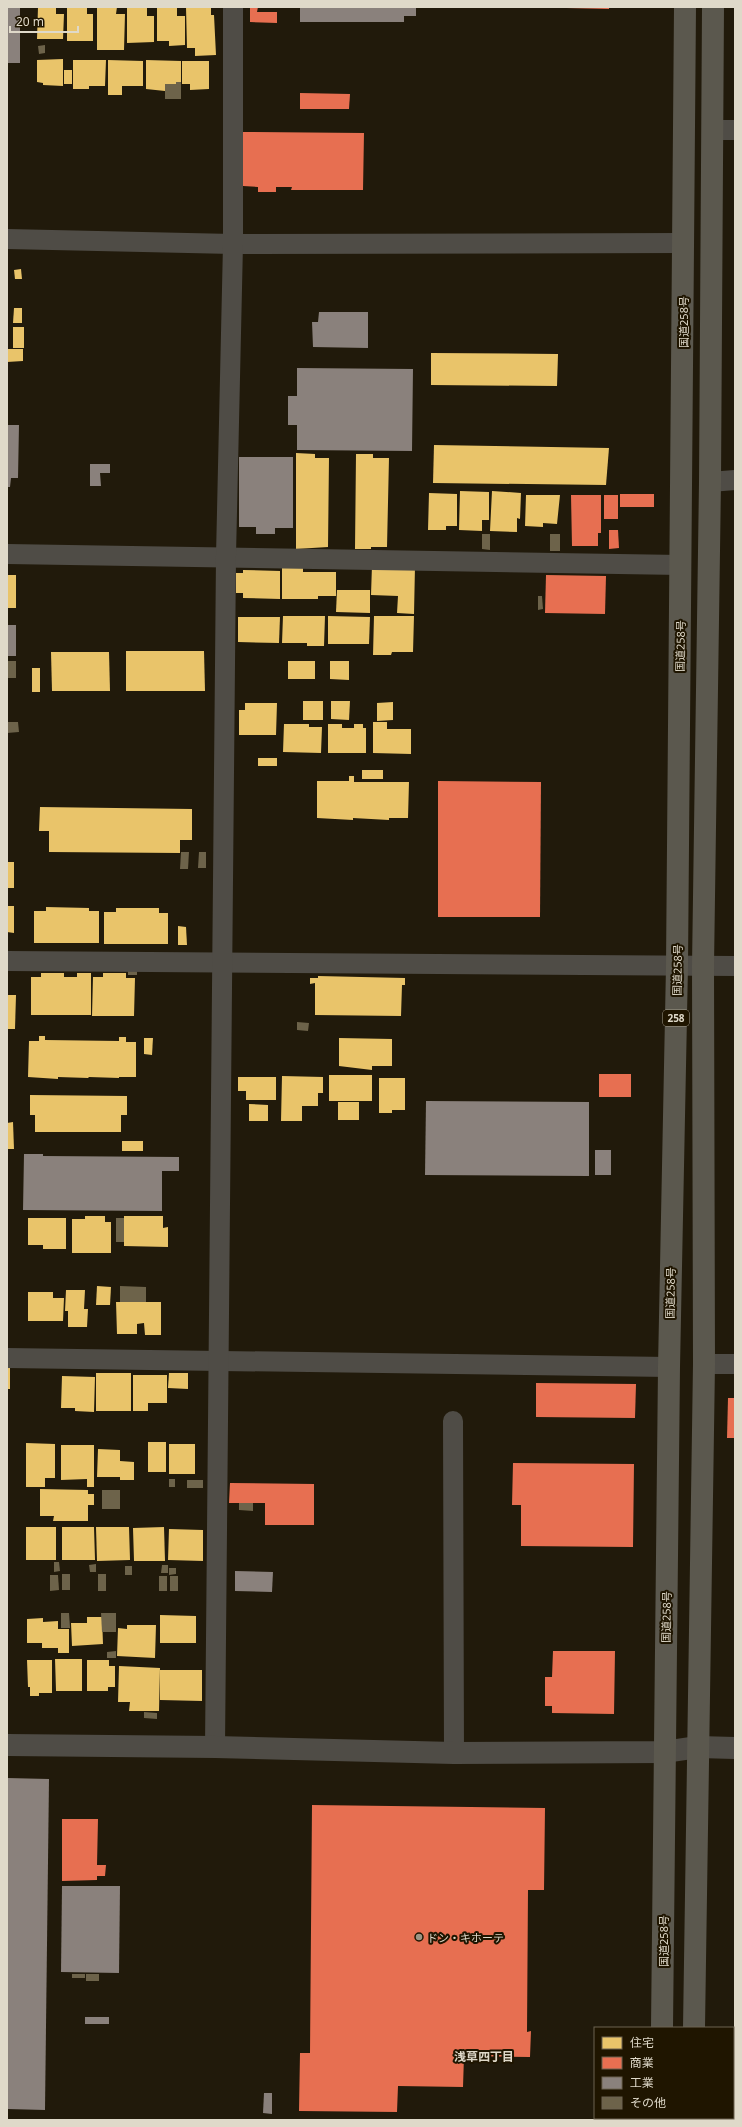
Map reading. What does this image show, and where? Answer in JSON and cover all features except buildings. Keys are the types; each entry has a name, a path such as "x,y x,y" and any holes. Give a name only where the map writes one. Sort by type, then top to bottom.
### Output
{"highway":[{"name":"国道258号","path":"662,2027 669,1367 677,966 685,7"},
{"name":"258","path":"694,2027 704,1364 703,966 710,482 713,7"}],"street":[{"path":"215,1747 226,556 233,244 233,7"},
{"path":"712,130 735,130"},
{"path":"7,239 233,244 684,243"},
{"path":"710,482 735,480"},
{"path":"7,554 226,556 681,565"},
{"path":"7,961 735,966"},
{"path":"7,1358 219,1359 669,1367"},
{"path":"704,1364 735,1364"},
{"path":"453,1421 454,1753"},
{"path":"7,1745 215,1747 454,1753 664,1752 698,1747 735,1748"}],"place":[{"name":"ドン・キホーテ","path":"419,1937"}],"district":[{"name":"浅草四丁目","path":"484,2056"}]}
